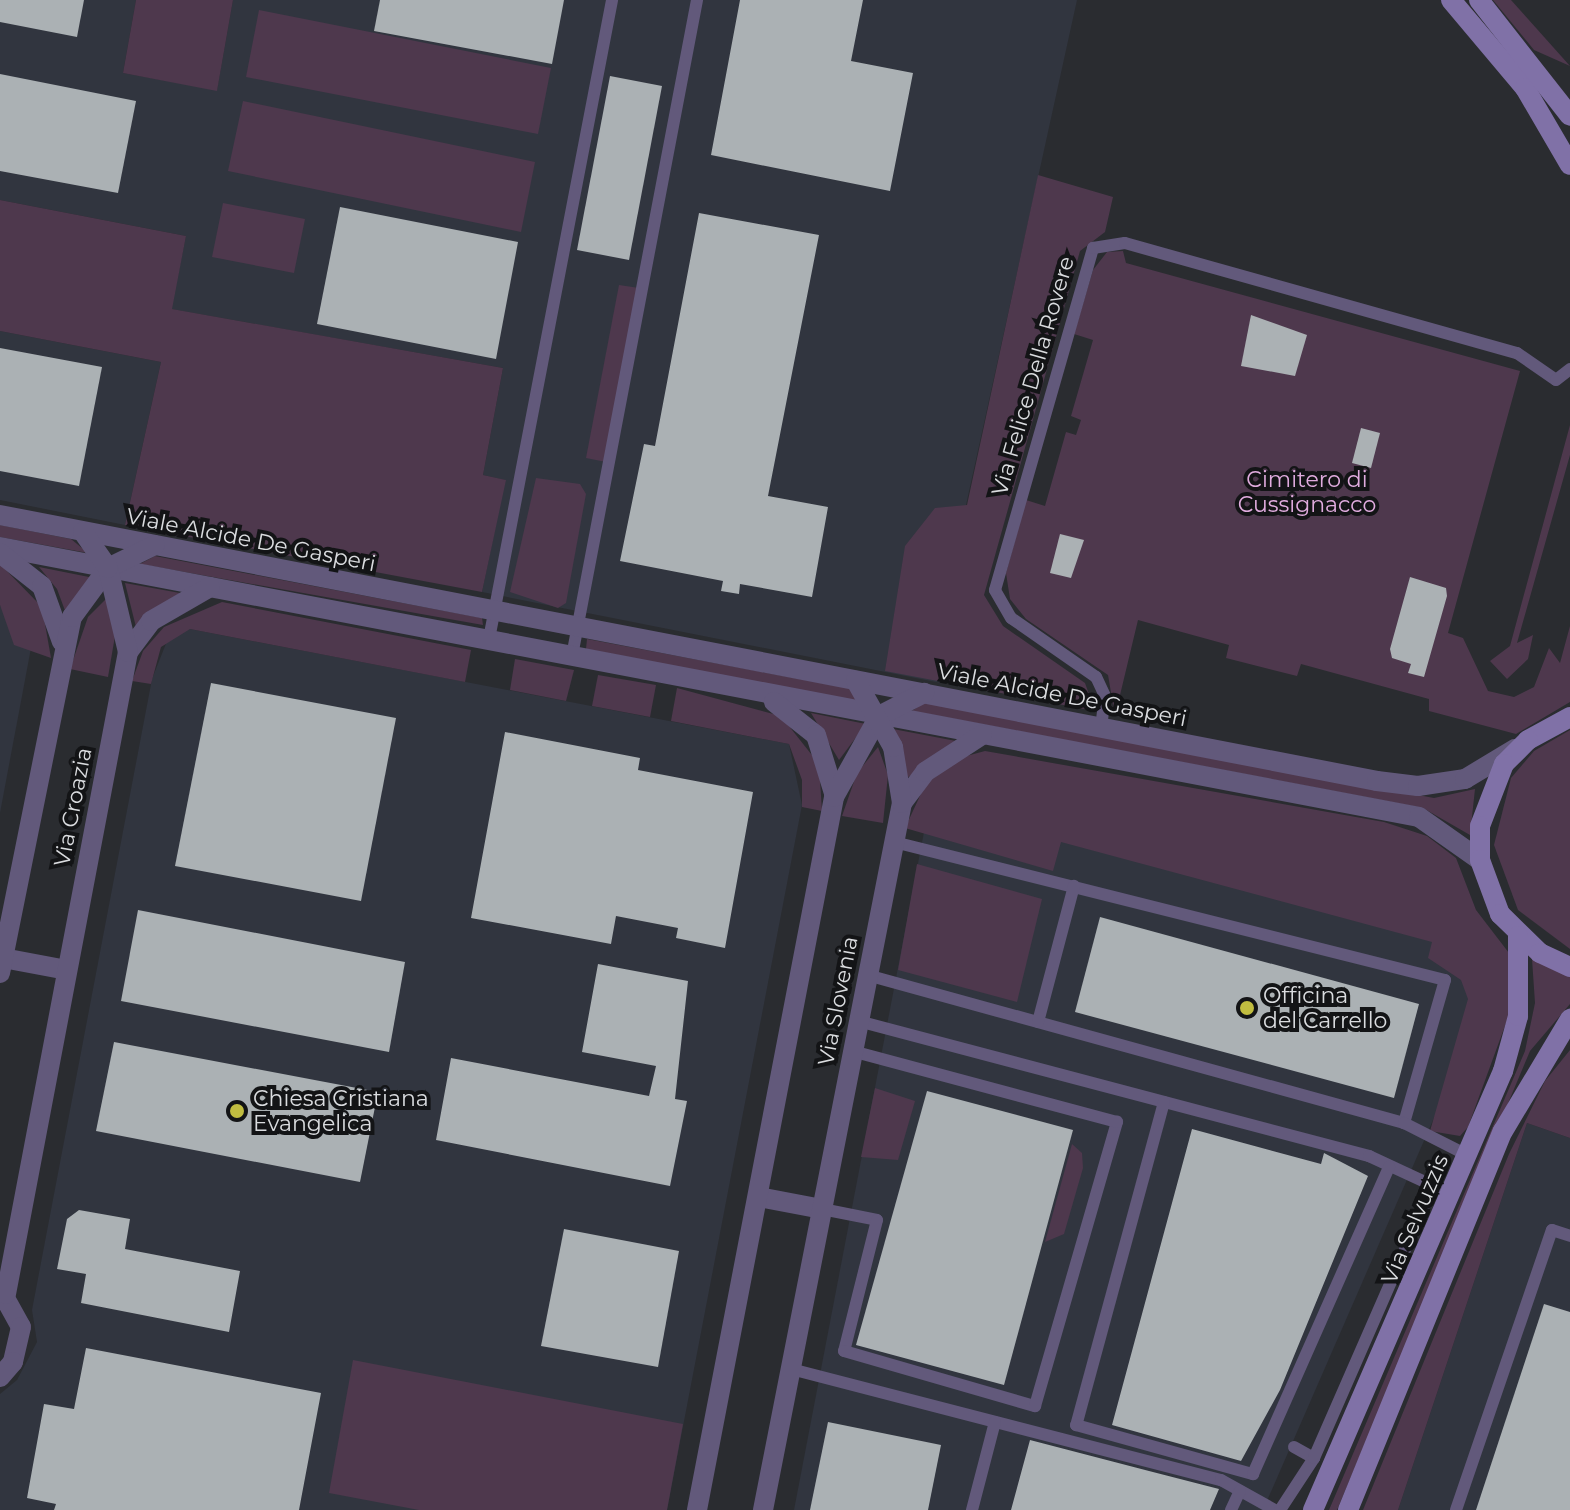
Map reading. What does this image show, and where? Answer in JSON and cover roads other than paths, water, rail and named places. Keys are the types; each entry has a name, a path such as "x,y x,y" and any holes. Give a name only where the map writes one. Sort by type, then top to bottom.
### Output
{"main road":[{"path":"1451,0 1525,88 1570,165"},
{"path":"1479,0 1570,116"},
{"path":"1564,718 1528,740 1488,794 1480,860 1493,901 1518,936 1570,967"},
{"name":"Via Selvuzzis","path":"1313,1510 1326,1486 1442,1191 1467,1155 1510,1050 1518,936"},
{"path":"1348,1510 1503,1131 1570,1019"}],"street":[{"name":"Viale Alcide De Gasperi","path":"0,515 1101,728 1418,786 1465,779 1528,740"},
{"name":"Via Croazia","path":"0,1377 20,1345 21,1327 3,1291 128,652 108,568 83,532"},
{"name":"Via Croazia","path":"67,970 2,966 63,646 72,617 108,568 155,545"},
{"path":"0,550 489,639 761,695 1419,817 1480,860"},
{"path":"0,550 42,586 63,646"},
{"name":"Via Croazia","path":"128,652 151,621 210,587"},
{"name":"Via Slovenia","path":"856,681 879,716 902,803"},
{"path":"879,716 924,693"},
{"name":"Via Slovenia","path":"761,695 816,735 834,797"},
{"name":"Via Slovenia","path":"697,1510 834,797 879,716"},
{"name":"Via Slovenia","path":"763,1510 902,803 925,772 982,735"},
{"path":"759,1197 822,1209"}],"lane":[{"path":"489,639 612,0"},
{"path":"572,656 697,0"},
{"name":"Via Felice Della Rovere","path":"1101,728 1105,696 1096,677 1011,618 995,590 1093,248 1125,243 1517,353 1556,380 1570,369"},
{"path":"894,842 1445,980 1404,1123"},
{"path":"1038,1022 1074,886"},
{"path":"867,975 1404,1123 1467,1155"},
{"path":"791,1369 1240,1491 1278,1510 1314,1458 1442,1191 1389,1167 1164,1102 858,1021"},
{"path":"822,1209 877,1220 844,1351 1035,1406 1117,1122 852,1051"},
{"path":"1164,1102 1076,1425 1253,1474 1389,1167"},
{"path":"1456,1510 1552,1230 1570,1236"},
{"path":"972,1510 995,1422"},
{"path":"1294,1447 1314,1458"},
{"path":"1305,1474 1326,1486"},
{"path":"1231,1510 1240,1491"}],"place":[{"name":"Officina del Carrello","path":"1247,1008"},
{"name":"Chiesa Cristiana Evangelica","path":"237,1111"}],"park label":[{"name":"Cimitero di Cussignacco","path":"1307,492"}]}
